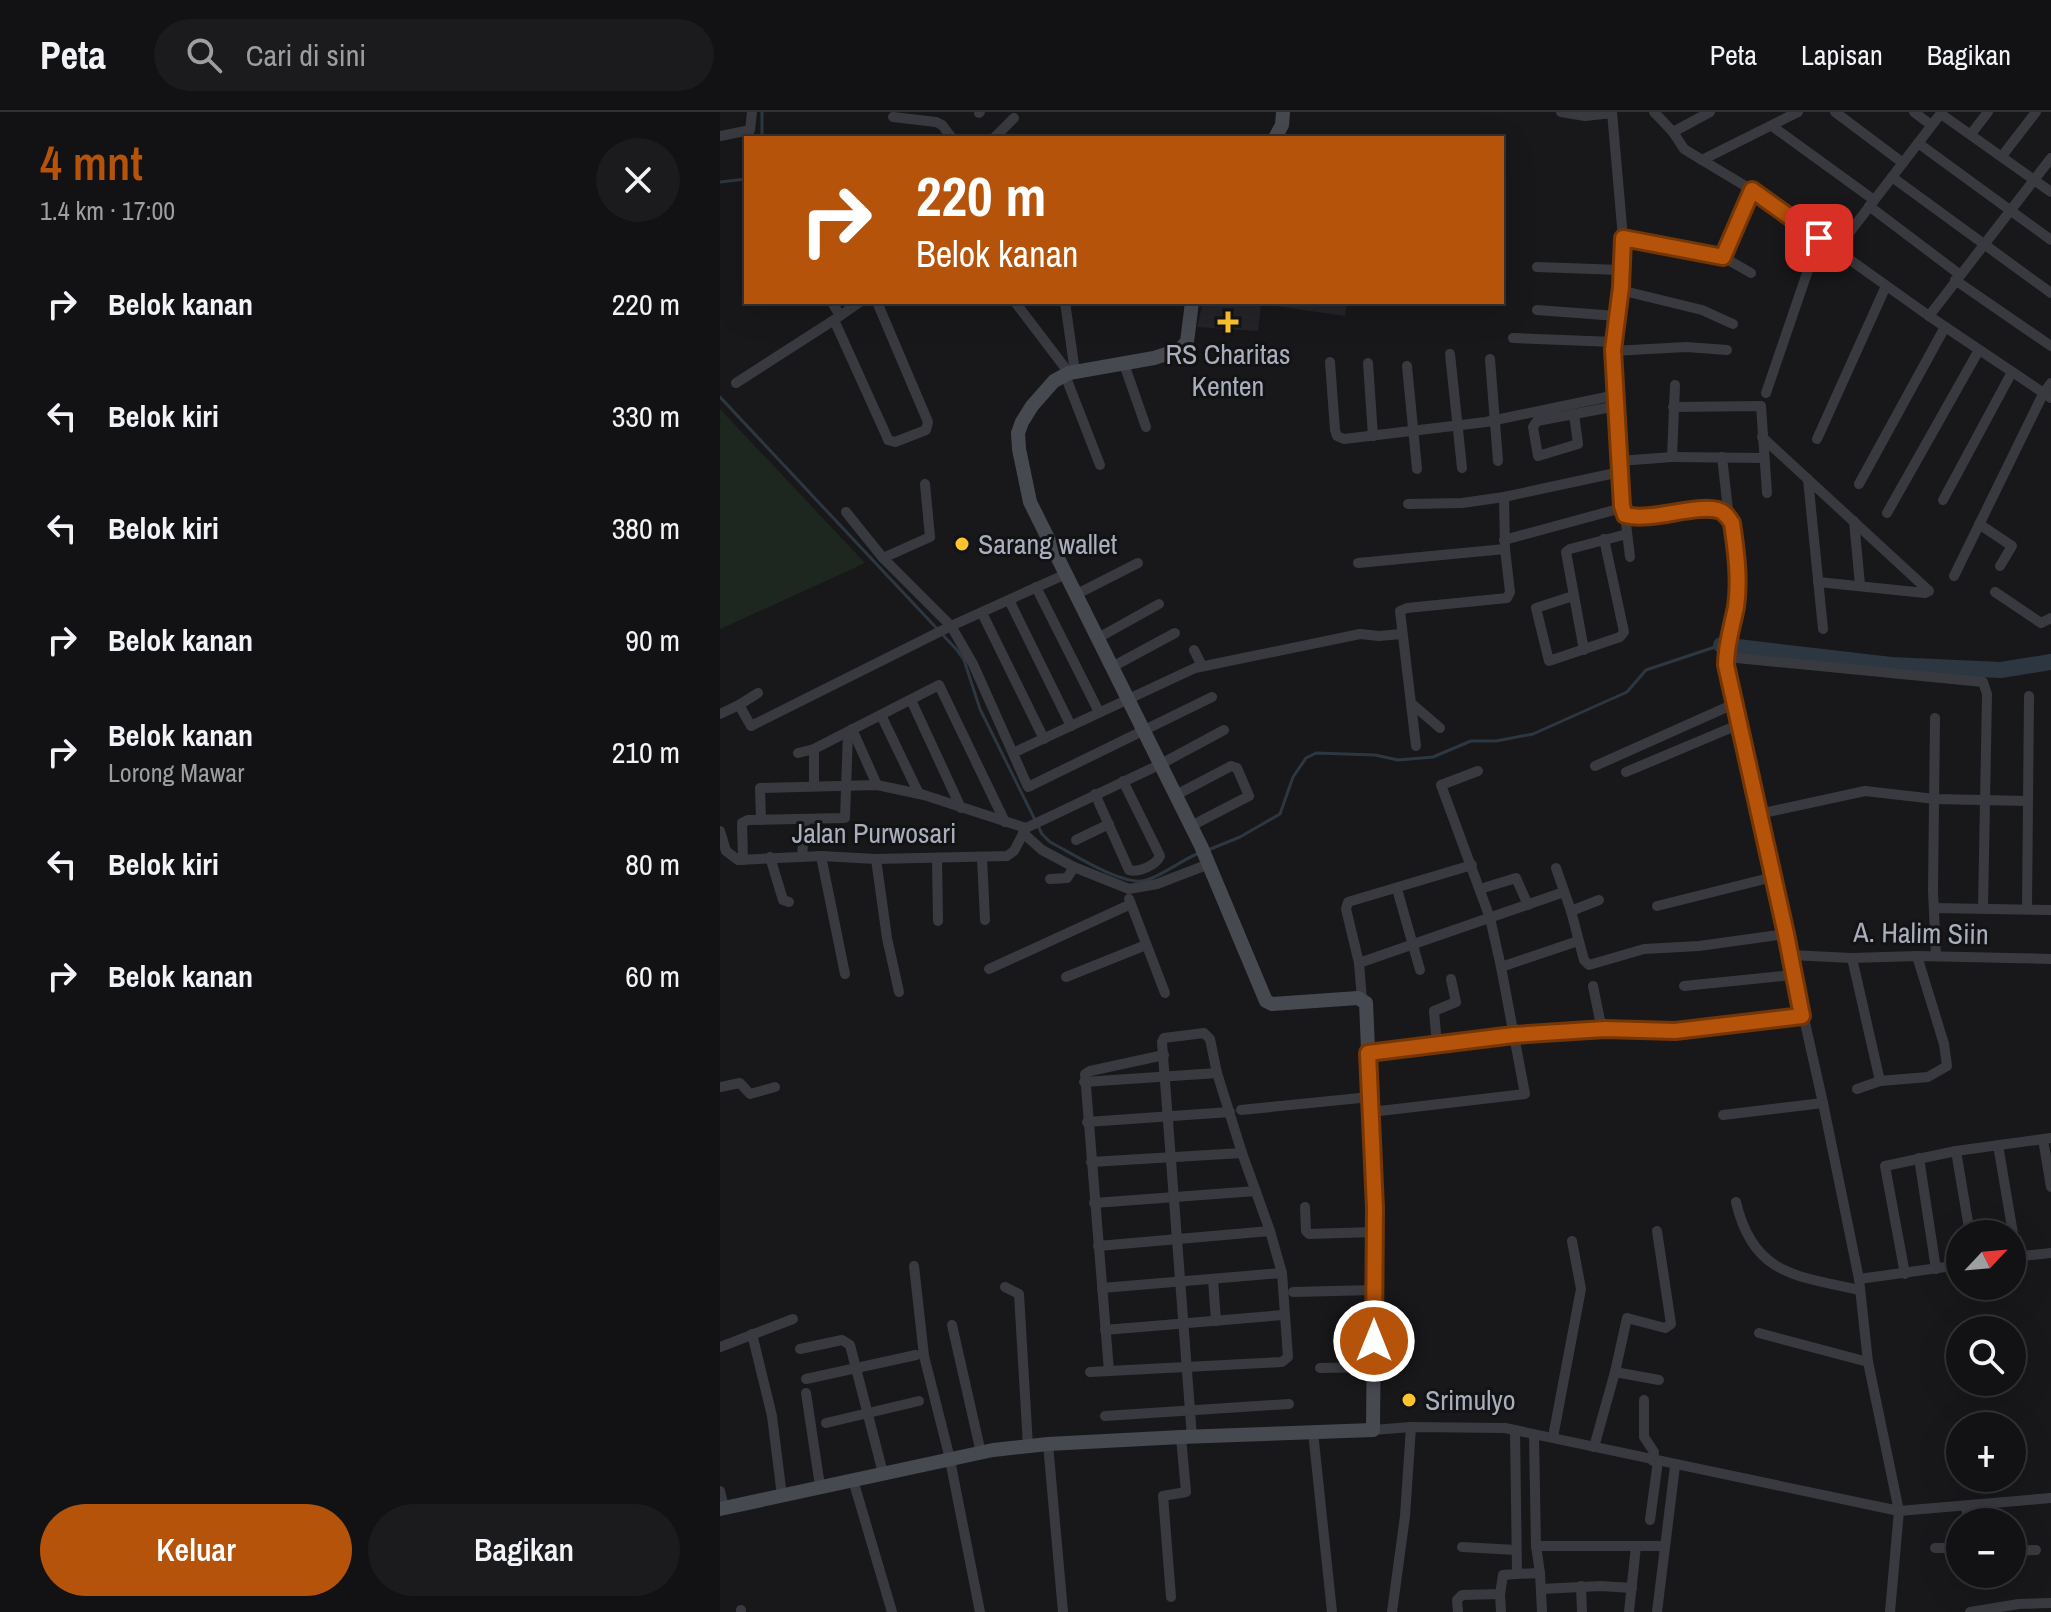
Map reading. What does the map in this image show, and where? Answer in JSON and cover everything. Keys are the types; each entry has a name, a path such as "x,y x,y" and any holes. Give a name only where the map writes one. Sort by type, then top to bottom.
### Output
{"street":[{"path":"720,136 750,130 752,112"},
{"path":"1276,136 1282,125 1283,112"},
{"path":"1561,112 1585,116 1612,112 1623,238 1613,346 1620,467 1630,557"},
{"path":"1654,112 1684,149 1752,190 2012,372 2049,391 1954,576"},
{"path":"1673,132 1710,112"},
{"path":"1702,160 1798,112"},
{"path":"1835,112 1903,163"},
{"path":"1914,112 1931,125"},
{"path":"1971,134 1988,112"},
{"path":"2002,156 2036,112"},
{"path":"1836,250 1941,113 2051,192"},
{"path":"893,117 936,122 950,136"},
{"path":"996,136 1014,118"},
{"path":"1772,126 1871,203 1957,277 2051,346"},
{"path":"1918,143 2051,240"},
{"path":"1929,316 2051,158"},
{"path":"1892,177 2051,293"},
{"path":"1723,257 1752,190"},
{"path":"1623,238 1723,257 1751,273"},
{"path":"1766,393 1819,238"},
{"path":"1537,267 1622,270"},
{"path":"1817,439 1886,286"},
{"path":"1620,290 1702,310 1733,324"},
{"path":"833,304 888,440 895,442 926,430 928,422 878,304"},
{"path":"736,383 857,304"},
{"path":"1017,304 1070,374"},
{"path":"1065,304 1070,374 1100,465"},
{"path":"1192,304 1184,347 1175,352 1070,374 1046,388 1019,428 1018,441 1028,495 1201,846 1266,1001 1272,1004 1362,999"},
{"path":"1537,310 1617,316"},
{"path":"1859,484 1945,327"},
{"path":"1513,338 1727,350"},
{"path":"1887,513 1979,350"},
{"path":"1450,354 1462,468"},
{"path":"1490,359 1498,461"},
{"path":"1330,362 1337,436 1344,439 1616,401"},
{"path":"1368,363 1373,436"},
{"path":"1124,364 1146,427"},
{"path":"1407,366 1417,469"},
{"path":"1943,500 2012,372"},
{"path":"1672,457 1675,385"},
{"path":"1574,414 1578,444 1538,456 1535,423 1616,401"},
{"path":"1673,407 1761,406 1767,493"},
{"path":"1762,437 1929,591 1818,582"},
{"path":"1408,504 1462,503 1504,497 1672,457 1764,458"},
{"path":"1722,457 1737,582 1736,605 1727,637 1727,675 1736,703 1823,1103 1859,1285 1868,1362 1899,1518 1890,1612"},
{"path":"1808,479 1823,629"},
{"path":"883,558 931,536 925,484"},
{"path":"1416,746 1399,614 1402,609 1507,598 1510,592 1504,544 1504,497"},
{"path":"1358,563 1504,544 1624,512 1715,509 1729,518"},
{"path":"846,512 883,558 949,628 973,664 1028,787 1212,697"},
{"path":"1854,521 1860,585"},
{"path":"1979,524 2012,546 2000,566"},
{"path":"1584,650 1567,550 1627,534"},
{"path":"1573,596 1537,607 1549,661 1620,637 1624,632 1604,539"},
{"path":"1077,594 1138,563"},
{"path":"739,705 751,726 1066,574"},
{"path":"1036,587 1099,712"},
{"path":"1995,592 2042,624 2051,618"},
{"path":"1009,600 1071,726"},
{"path":"1098,638 1159,604"},
{"path":"982,613 1044,739"},
{"path":"1112,667 1175,633"},
{"path":"1013,753 1202,666 1360,634 1401,634"},
{"path":"1194,650 1202,666"},
{"path":"1726,657 1983,682 1987,694 1983,908"},
{"path":"798,753 814,749 941,686 1005,822"},
{"path":"720,714 758,693"},
{"path":"2027,909 2029,696"},
{"path":"911,700 961,808"},
{"path":"1411,703 1440,728"},
{"path":"1595,766 1736,703"},
{"path":"881,715 919,794"},
{"path":"1935,718 1936,956"},
{"path":"1626,772 1740,724"},
{"path":"720,833 729,855 743,860 740,827 748,820 850,818 846,785 850,730"},
{"path":"850,730 877,785"},
{"path":"1027,829 1224,730"},
{"path":"814,749 814,785"},
{"path":"1176,795 1234,766 1249,795 1191,826"},
{"path":"1087,1122 1524,1095 1526,1092 1490,918 1441,785 1478,771"},
{"path":"1123,781 1160,856 1134,882"},
{"path":"761,820 760,788 877,785 919,794 1027,829 1042,850 1074,867 1134,882 1157,884 1208,862"},
{"path":"1759,814 1865,791 1935,799 2028,801"},
{"path":"1095,794 1134,882 1131,904 1165,993"},
{"path":"802,857 805,819"},
{"path":"1076,840 1109,824"},
{"name":"Jalan Purwosari","path":"743,860 821,856 876,859 1007,856 1014,851 1027,829"},
{"path":"821,856 845,974"},
{"path":"770,857 783,900 789,902"},
{"path":"937,858 938,921"},
{"path":"982,858 985,920"},
{"path":"876,859 887,938 899,992"},
{"path":"1373,1425 1375,1232 1367,1006 1362,999 1359,963 1346,904 1353,899 1397,889 1472,865"},
{"path":"1050,879 1067,878 1074,867"},
{"path":"1556,868 1585,962 1589,965 1644,949 1699,946 1786,934"},
{"path":"1657,906 1773,877"},
{"path":"1480,889 1516,878 1528,905"},
{"path":"1397,889 1420,970"},
{"path":"1359,963 1564,892"},
{"path":"1571,911 1599,900"},
{"path":"989,969 1131,904"},
{"path":"1934,908 2051,910"},
{"path":"1501,967 1578,941"},
{"path":"1066,977 1146,945"},
{"name":"A. Halim Siin","path":"1790,955 2051,959"},
{"path":"1857,1089 1880,1081 1928,1077 1947,1066 1944,1044 1917,956"},
{"path":"1852,958 1880,1081"},
{"path":"1684,986 1793,975"},
{"path":"1437,1045 1434,1011 1456,1002 1451,979"},
{"path":"1593,986 1602,1030"},
{"path":"1368,1053 1514,1035 1602,1030 1675,1031 1802,1016"},
{"path":"1090,1372 1188,1365 1285,1360 1288,1357 1282,1273 1242,1153 1236,1111 1217,1073 1210,1039 1204,1033 1164,1038 1188,1365 1190,1428 1186,1492 1163,1496 1171,1597"},
{"path":"1109,1371 1085,1074 1164,1055"},
{"path":"1084,1082 1217,1073"},
{"path":"720,1087 740,1083 750,1094 775,1087"},
{"path":"1723,1115 1823,1103"},
{"path":"1905,1274 1885,1168 1887,1164 2047,1138 2051,1187"},
{"path":"1998,1145 2009,1220"},
{"path":"1956,1151 1968,1220"},
{"path":"1091,1162 1242,1153"},
{"path":"1919,1158 1936,1269"},
{"path":"1094,1203 1256,1191"},
{"path":"1736,1202 1748,1237 1769,1263 1795,1275 1859,1285 1946,1267"},
{"path":"1305,1207 1306,1231 1309,1234 1375,1232"},
{"path":"1098,1246 1270,1231"},
{"path":"1595,1442 1627,1318 1665,1328 1671,1324 1657,1231"},
{"path":"1554,1431 1581,1289 1572,1241"},
{"path":"2026,1256 2051,1253"},
{"path":"914,1266 924,1356 949,1458 980,1612"},
{"path":"1102,1288 1282,1273"},
{"path":"1213,1279 1216,1321"},
{"path":"1005,1287 1019,1294 1027,1440"},
{"path":"1293,1292 1374,1290"},
{"path":"1105,1330 1283,1315"},
{"path":"720,1347 793,1319"},
{"path":"952,1325 980,1446"},
{"path":"1759,1333 1868,1362"},
{"path":"752,1334 772,1416 782,1496"},
{"path":"800,1349 846,1340 850,1345 883,1473"},
{"path":"806,1379 916,1355"},
{"path":"1320,1368 1373,1367"},
{"path":"1615,1372 1659,1380"},
{"path":"806,1393 820,1486"},
{"path":"1644,1400 1644,1437 1655,1462 1650,1520"},
{"path":"826,1423 919,1401"},
{"path":"722,1502 782,1496 820,1486 855,1484 883,1473 949,1458 980,1446 1027,1440 1049,1449 1190,1428 1289,1404"},
{"path":"1105,1416 1190,1428 1313,1432 1373,1425 1515,1430 1534,1435 1554,1431 1595,1442 1675,1471 1899,1518 1946,1516"},
{"path":"1392,1612 1405,1516 1411,1427"},
{"path":"1515,1430 1517,1574"},
{"path":"1313,1432 1332,1612"},
{"path":"1534,1435 1536,1546 1542,1612"},
{"path":"1049,1449 1063,1612"},
{"path":"1657,1612 1675,1471"},
{"path":"855,1484 892,1612"},
{"path":"2002,1508 2051,1498"},
{"path":"1536,1546 1662,1546"},
{"path":"1629,1612 1636,1546"},
{"path":"1462,1547 1516,1550"},
{"path":"1935,1548 1946,1548"},
{"path":"2026,1550 2036,1550"},
{"path":"1501,1612 1503,1575 1540,1573"},
{"path":"1541,1589 1581,1586 1632,1588"},
{"path":"1581,1586 1582,1612"},
{"path":"1458,1612 1457,1600 1462,1595 1500,1594"},
{"path":"1970,1612 2019,1604 2051,1603"}],"shaded area":[{"name":"RS Charitas Kenten","path":"1203,304 1261,304 1258,331 1197,327"},
{"name":"RS Charitas Kenten","path":"1261,304 1347,304 1345,316"},
{"path":"720,409 865,563 720,629"}],"waterway":[{"path":"762,112 762,136"},
{"path":"720,182 744,179"},
{"path":"720,397 957,650 964,660 980,709 1042,834 1050,842 1112,874 1137,881 1154,877 1197,854"},
{"path":"1208,850 1240,837 1280,814 1293,777 1306,758 1316,753 1375,755 1398,760 1433,757 1471,741 1496,741 1533,734 1627,692 1646,670 1721,645"},
{"path":"1721,645 1891,665 2001,670 2051,662"}],"place":[{"name":"RS Charitas Kenten","path":"1228,322"},
{"name":"Sarang wallet","path":"962,544"},
{"name":"Srimulyo","path":"1409,1400"}],"route":[{"path":"1374,1341 1375,1208 1368,1053 1514,1035 1605,1029 1675,1031 1802,1016 1726,665 1727,637 1737,592 1732,523 1726,514 1715,509 1677,514 1625,515 1613,350 1623,238 1723,257 1752,190 1819,238"}]}
